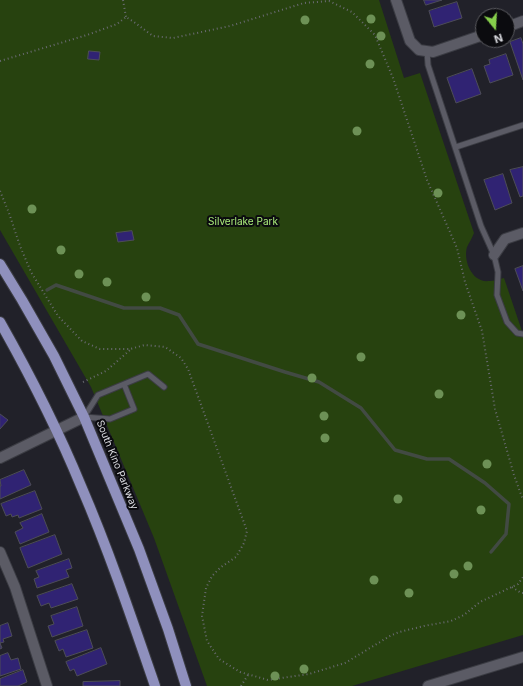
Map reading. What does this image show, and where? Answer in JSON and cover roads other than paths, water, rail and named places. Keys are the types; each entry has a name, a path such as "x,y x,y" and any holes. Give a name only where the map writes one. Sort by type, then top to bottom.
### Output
{"main road":[{"name":"South Kino Parkway","path":"0,264 54,356 84,417 139,549 168,629 186,686"},
{"path":"0,322 27,372 81,485 109,553 155,686"}],"street":[{"path":"396,0 410,41 423,51 433,52 475,38"},
{"path":"494,254 505,239 523,233"},
{"path":"0,458 84,417"},
{"path":"0,552 14,587 47,686"},
{"path":"428,686 523,657"}],"lane":[{"path":"423,51 456,148 480,226 494,254 498,272 497,295 504,316 507,322 517,333 523,334"},
{"path":"456,148 523,125"},
{"path":"124,384 134,409 110,419 84,417 98,396 124,384 148,374 164,387"}],"waterway":[{"path":"47,290 56,285 124,308 160,308 179,315 198,344 319,382 361,408 395,450 427,459 449,459 485,483 509,504 506,534 491,552"}],"park label":[{"name":"Silverlake Park","path":"243,222"}]}
